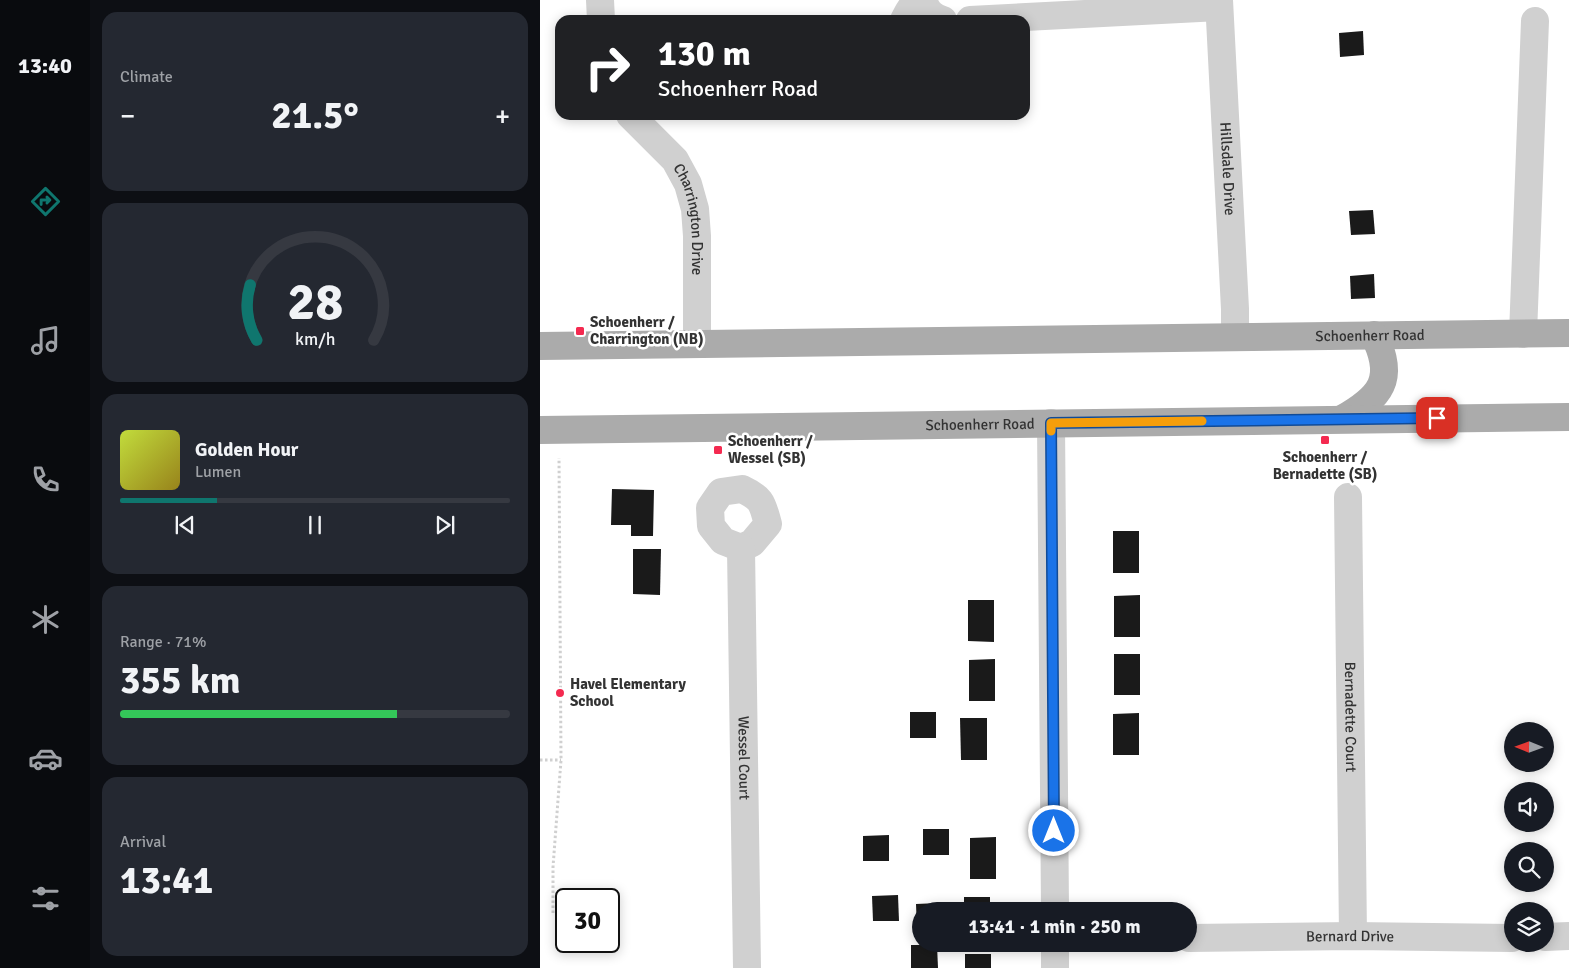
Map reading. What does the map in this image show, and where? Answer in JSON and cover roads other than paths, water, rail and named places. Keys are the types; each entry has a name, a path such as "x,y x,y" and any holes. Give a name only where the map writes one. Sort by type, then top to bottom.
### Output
{"main road":[{"name":"Schoenherr Road","path":"540,346 1569,334"},
{"path":"1342,419 1364,407 1381,386 1384,374 1384,361 1374,335"},
{"name":"Schoenherr Road","path":"540,430 1569,417"}],"street":[{"path":"600,0 601,15"},
{"path":"906,15 916,3 931,9"},
{"path":"1030,17 1219,4"},
{"name":"Hillsdale Drive","path":"1219,4 1235,337"},
{"path":"1522,334 1535,21"},
{"name":"Charrington Drive","path":"635,120 675,160 688,184 695,209 697,236 697,344"},
{"path":"1051,423 1055,902"},
{"name":"Bernadette Court","path":"1348,497 1353,936"},
{"name":"Wessel Court","path":"741,548 747,968"},
{"name":"Bernard Drive","path":"1197,938 1353,936 1504,938"},
{"path":"1554,937 1569,936"},
{"path":"1055,952 1056,968"}],"place":[{"name":"Schoenherr / Charrington (NB)","path":"580,331"},
{"name":"Schoenherr / Bernadette (SB)","path":"1325,440"},
{"name":"Schoenherr / Wessel (SB)","path":"718,450"},
{"name":"Havel Elementary School","path":"560,693"}]}
